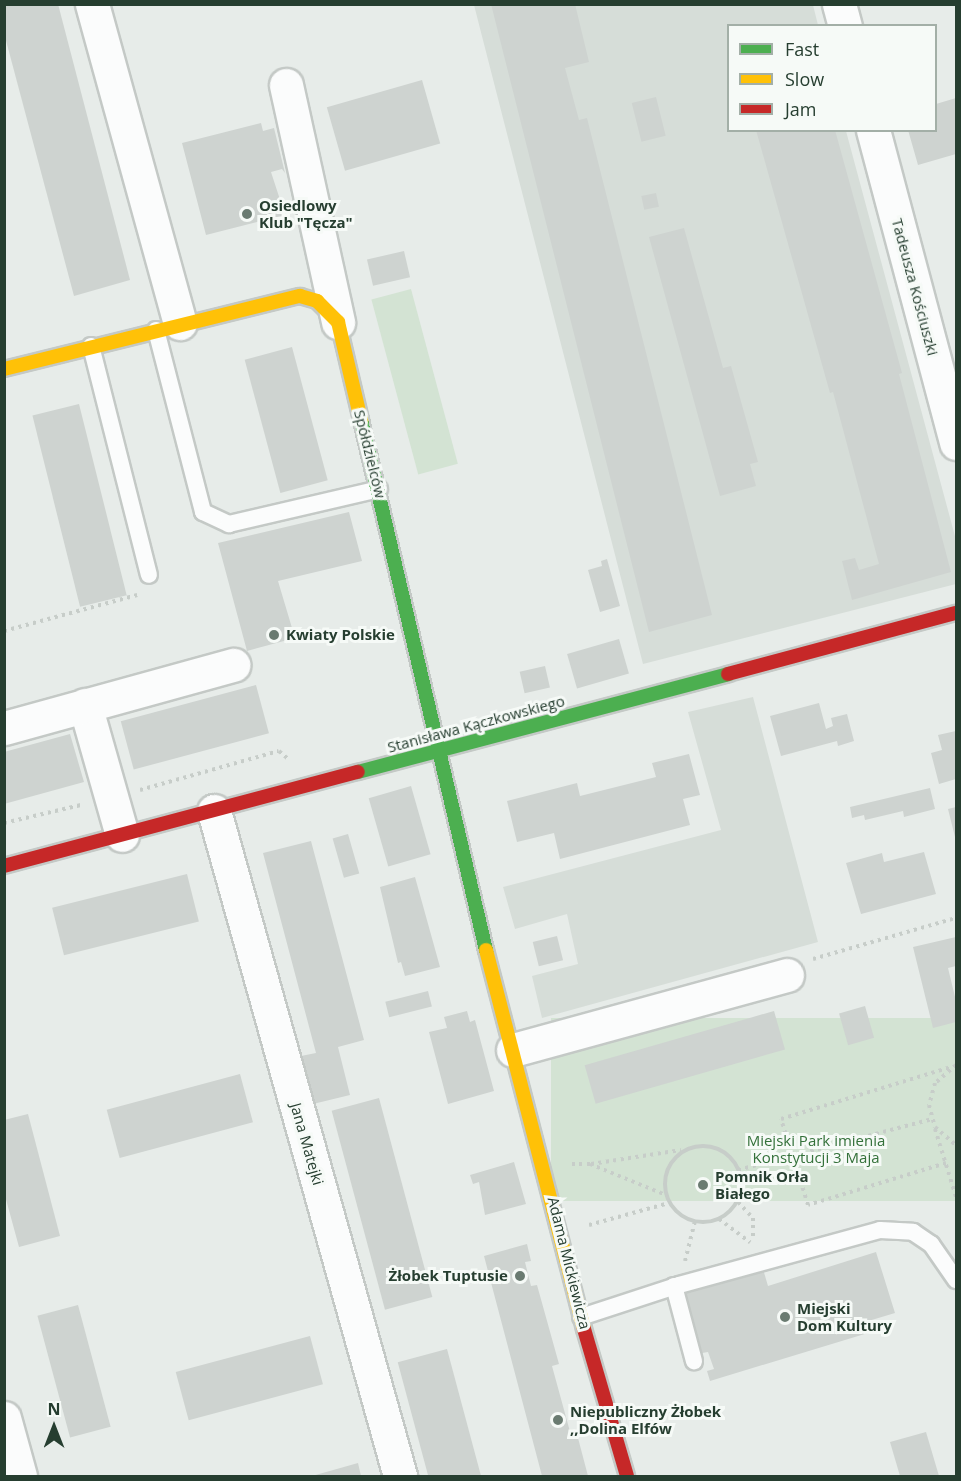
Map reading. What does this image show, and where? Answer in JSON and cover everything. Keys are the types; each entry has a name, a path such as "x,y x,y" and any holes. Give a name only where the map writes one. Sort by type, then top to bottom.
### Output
{"street":[{"path":"92,4 168,327"},
{"path":"839,4 844,24"},
{"path":"286,85 338,322"},
{"name":"Tadeusza Kościuszki","path":"874,132 957,443"},
{"path":"4,369 300,296 317,301 338,322"},
{"name":"Spółdzielców","path":"338,322 379,489 438,752"},
{"name":"Stanisława Kączkowskiego","path":"4,866 957,613"},
{"path":"4,728 233,665"},
{"path":"86,705 122,835"},
{"name":"Adama Mickiewicza","path":"438,752 582,1317 627,1476"},
{"name":"Jana Matejki","path":"214,811 400,1476"},
{"path":"513,1050 784,976"},
{"path":"4,1418 20,1476"}],"lane":[{"path":"168,327 203,513 229,524 379,489"},
{"path":"91,346 149,575"},
{"path":"582,1317 676,1285 864,1233 901,1229 931,1245 957,1280"},
{"path":"676,1285 694,1361"}],"path":[{"path":"4,631 146,593 143,584 149,575"},
{"path":"784,976 814,958 957,918"},
{"path":"946,1163 808,1205 782,1119 957,1065"},
{"path":"951,1067 935,1083 929,1105 957,1197"},
{"path":"738,1170 933,1119"},
{"path":"935,1127 957,1145"},
{"path":"565,1164 590,1164 703,1145 723,1150 738,1170 742,1184 738,1202 719,1219 695,1221 683,1218 669,1203 664,1184 669,1164 683,1150"},
{"path":"590,1164 667,1196"},
{"path":"719,1219 753,1245 753,1218 738,1202"},
{"path":"583,1226 669,1203"},
{"path":"676,1285 695,1221"}],"shaded area":[{"path":"474,5 813,5 818,24 727,24 727,132 846,132 956,540 956,584 643,664"},
{"path":"753,697 818,942 542,1018 532,976 578,964 567,914 515,929 503,887 721,830 688,712"}],"green space":[{"path":"411,289 458,464 418,474 371,300"},
{"name":"Miejski Park imienia Konstytucji 3 Maja","path":"551,1018 956,1018 956,1201 551,1201"}],"building":[{"path":"4,4 58,4 130,280 74,296 4,33"},
{"path":"491,4 575,4 589,62 565,68 579,120 587,118 712,615 649,632"},
{"path":"422,80 440,143 345,171 327,107"},
{"path":"656,97 666,136 641,142 632,103"},
{"path":"956,98 956,154 918,165 909,132 937,132 937,104"},
{"path":"261,123 263,131 274,128 285,173 282,169 271,172 285,215 206,235 182,143"},
{"path":"757,132 836,132 902,373 899,374 951,572 852,600 842,561 855,558 859,570 879,564 833,392 830,393"},
{"path":"656,193 659,207 644,210 641,196"},
{"path":"684,228 723,368 731,366 758,462 750,464 756,486 720,496 649,237"},
{"path":"404,251 410,277 373,286 367,260"},
{"path":"292,347 328,480 280,493 245,360"},
{"path":"79,404 127,595 80,607 32,416"},
{"path":"349,512 362,561 278,581 295,638 247,651 218,543"},
{"path":"607,559 620,606 600,612 588,570 602,566 601,561"},
{"path":"619,639 629,674 577,688 567,654"},
{"path":"545,666 550,687 525,693 520,672"},
{"path":"256,685 269,733 134,770 121,721"},
{"path":"819,703 826,729 833,726 831,718 847,714 854,741 838,746 837,741 781,756 770,716"},
{"path":"956,731 956,779 939,784 931,753 942,750 938,735"},
{"path":"70,734 84,782 4,804 4,752"},
{"path":"689,754 700,795 683,799 690,825 560,859 554,833 517,842 507,801 577,783 580,796 656,777 652,763"},
{"path":"411,786 431,854 388,866 369,798"},
{"path":"930,788 935,809 904,817 903,811 865,820 864,815 852,818 850,807"},
{"path":"956,807 956,841 948,809"},
{"path":"348,834 359,873 344,878 333,838"},
{"path":"311,841 364,1040 338,1047 350,1095 313,1104 301,1056 316,1053 263,853"},
{"path":"924,852 936,894 861,914 846,863 882,853 884,862"},
{"path":"187,874 199,922 64,955 52,908"},
{"path":"415,877 440,967 405,976 401,962 398,963 380,887"},
{"path":"557,936 563,960 539,966 533,942"},
{"path":"956,937 956,966 948,968 956,1001 956,1022 933,1028 913,947"},
{"path":"428,991 432,1007 389,1017 385,1002"},
{"path":"865,1006 874,1038 848,1045 839,1013"},
{"path":"467,1011 470,1022 475,1020 494,1091 448,1104 429,1032 447,1028 444,1017"},
{"path":"774,1011 785,1049 596,1104 585,1065"},
{"path":"240,1074 253,1122 120,1158 107,1110"},
{"path":"379,1098 432,1297 385,1310 332,1111"},
{"path":"28,1114 60,1236 19,1247 4,1192 4,1120"},
{"path":"514,1162 526,1204 485,1215 479,1182 473,1184 470,1175"},
{"path":"527,1244 531,1261 525,1262 531,1286 537,1285 559,1364 552,1366 572,1439 578,1438 588,1476 542,1476 484,1256"},
{"name":"Miejski Dom Kultury","path":"876,1252 895,1313 865,1322 868,1333 710,1381 707,1371 714,1369 708,1352 702,1353 684,1294 763,1269 768,1286"},
{"path":"78,1305 111,1427 70,1438 37,1316"},
{"path":"310,1336 323,1384 189,1420 176,1372"},
{"path":"447,1349 481,1476 428,1476 398,1362"},
{"path":"926,1432 939,1476 900,1476 890,1442"},
{"path":"358,1463 361,1476 312,1476"}],"traffic: fast":[{"path":"361,420 486,950"},
{"path":"358,772 728,674"}],"traffic: slow":[{"path":"4,369 300,296 317,301 338,322 361,420"},
{"path":"486,950 584,1329"}],"traffic: jam":[{"path":"728,674 956,613"},
{"path":"4,866 358,772"},
{"path":"584,1329 627,1476"}],"place":[{"name":"Osiedlowy Klub \"Tęcza\"","path":"247,214"},
{"name":"Kwiaty Polskie","path":"274,635"},
{"name":"Pomnik Orła Białego","path":"703,1185"},
{"name":"Żłobek Tuptusie","path":"520,1276"},
{"name":"Miejski Dom Kultury","path":"785,1317"},
{"name":"Niepubliczny Żłobek ,,Dolina Elfów","path":"558,1420"}]}
